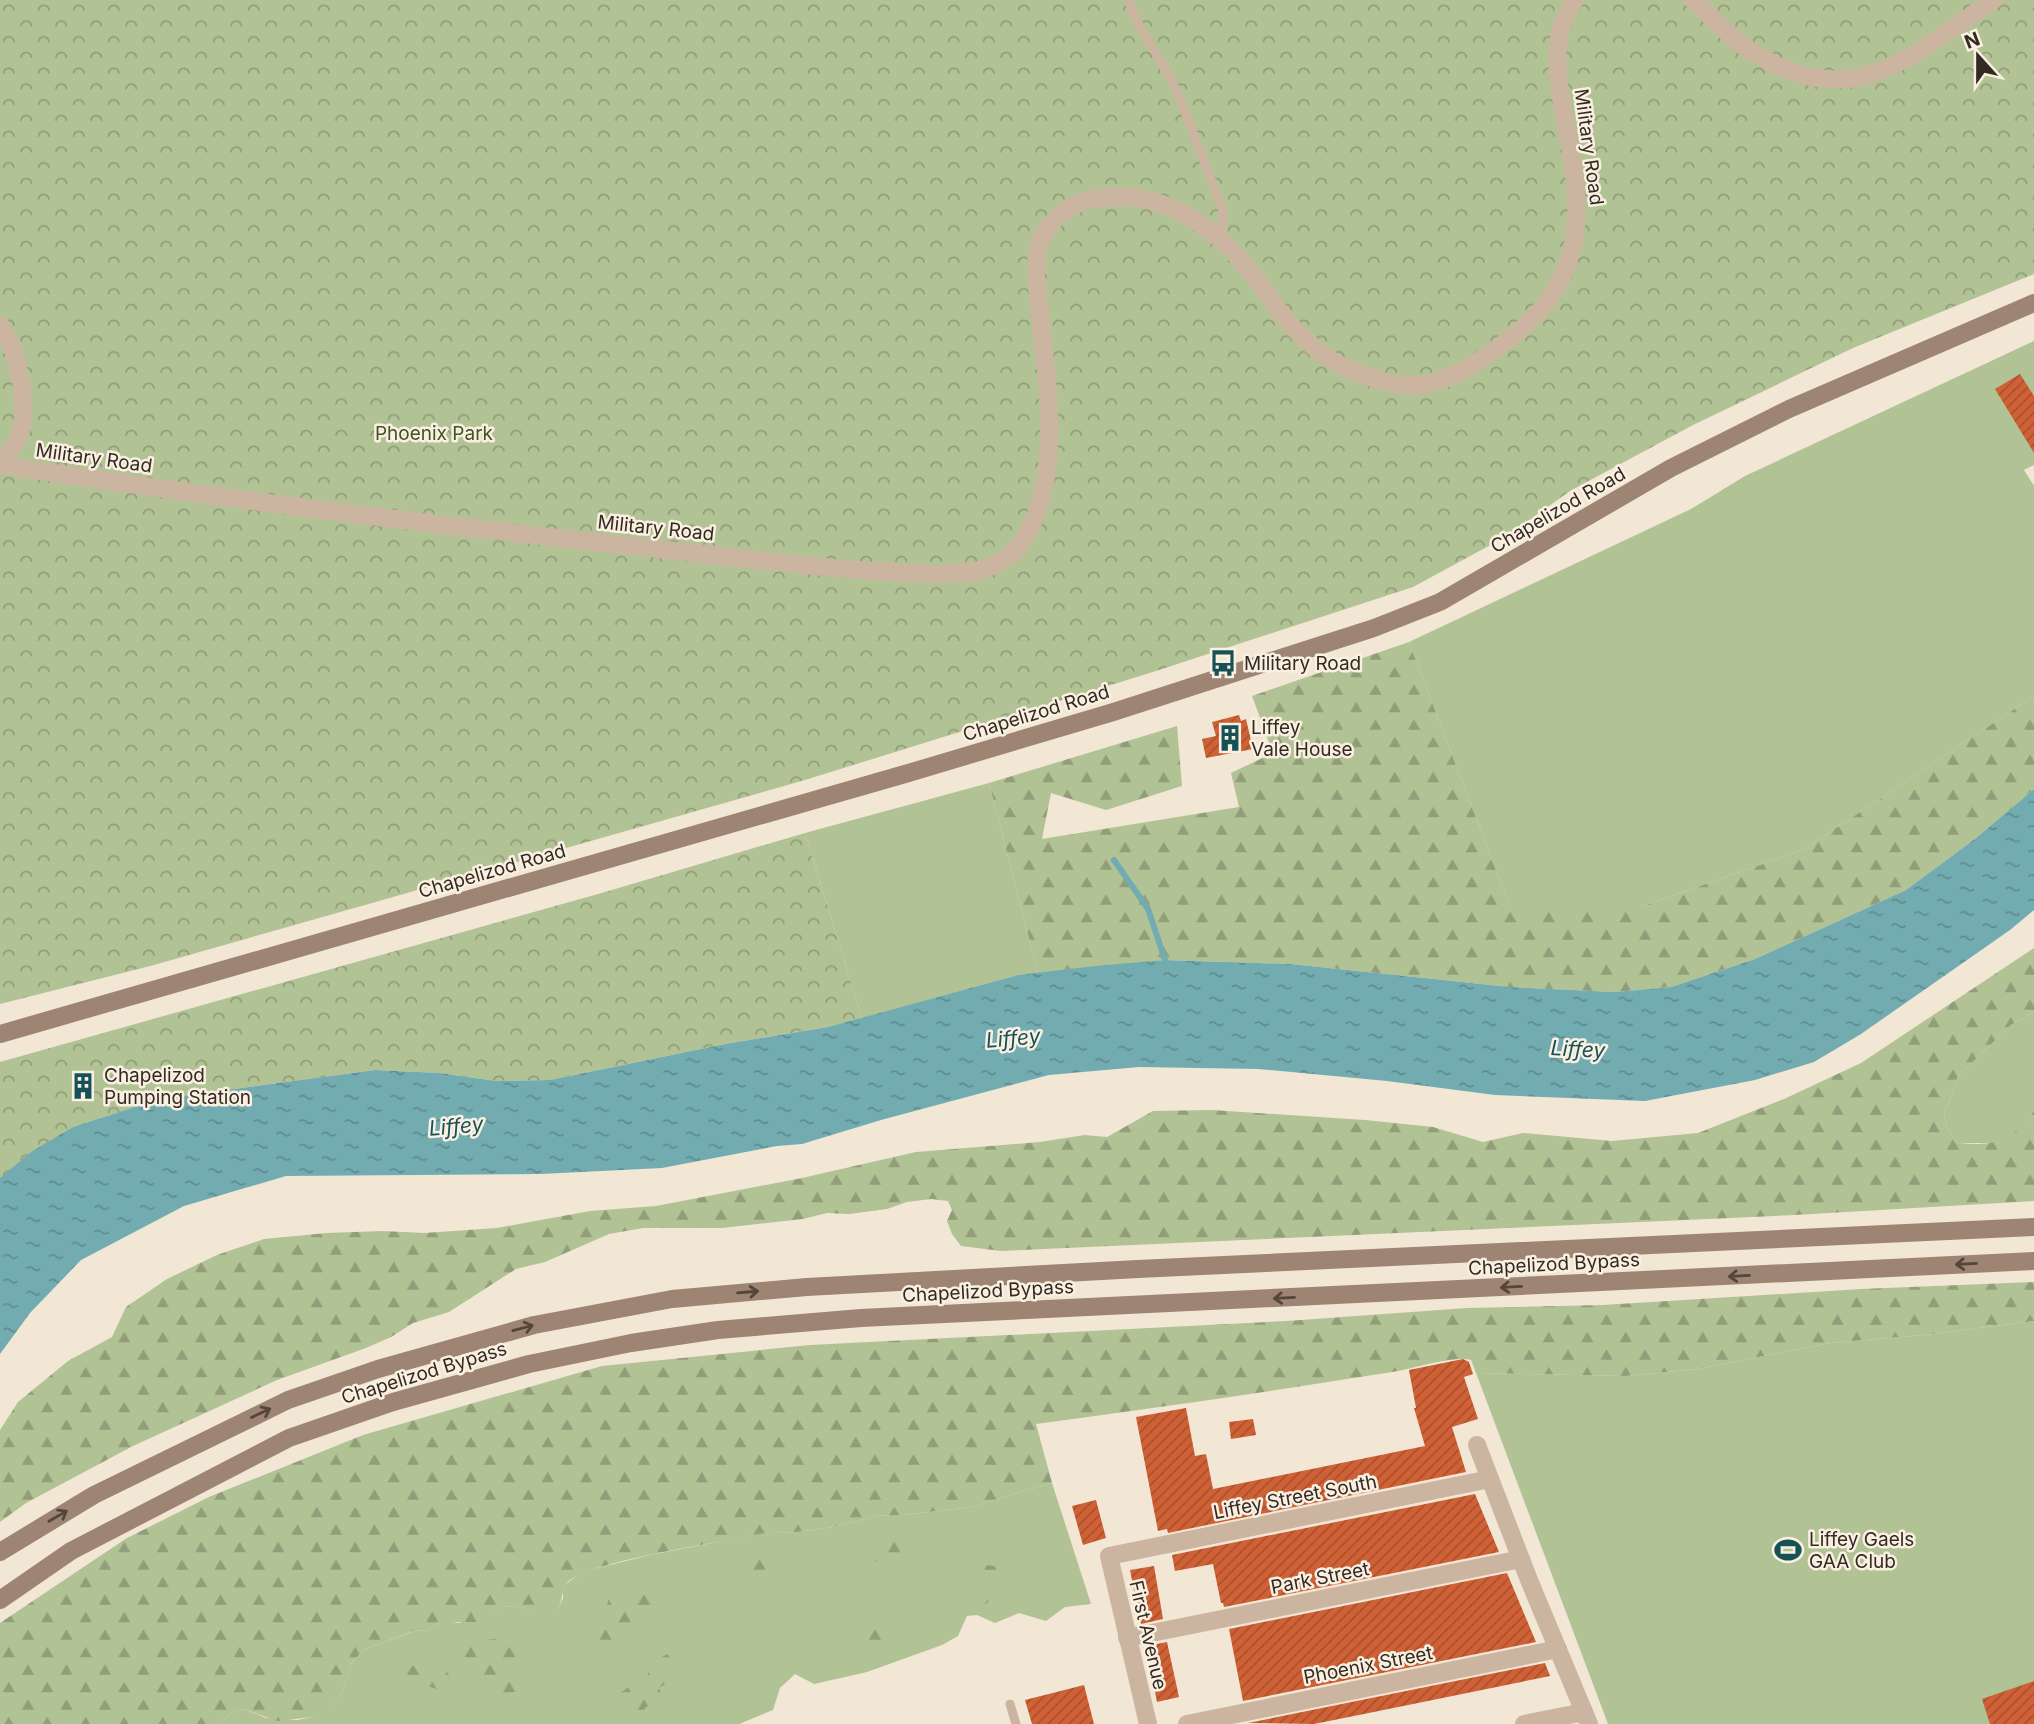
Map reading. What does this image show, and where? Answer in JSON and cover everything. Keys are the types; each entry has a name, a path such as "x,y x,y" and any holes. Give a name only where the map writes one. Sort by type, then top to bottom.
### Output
{"main road":[{"name":"Chapelizod Road","path":"0,1034 878,782 1113,712 1374,628 1440,602 1671,468 1789,409 2034,303"},
{"name":"Chapelizod Bypass","path":"0,1552 94,1495 288,1400 378,1368 534,1325 672,1300 807,1287 1110,1270 2034,1227"},
{"name":"Chapelizod Bypass","path":"0,1600 71,1551 289,1438 393,1402 529,1364 631,1343 718,1330 861,1318 2034,1261"}],"street":[{"name":"Military Road","path":"0,465 68,477 443,526 864,571 959,573 986,569 1009,557 1024,539 1039,509 1045,476 1049,404 1035,274 1040,239 1070,207 1094,198 1132,197 1168,206 1219,239 1244,263 1296,331 1328,359 1355,375 1409,386 1442,380 1475,364 1511,339 1539,310 1565,276 1576,241 1578,202 1559,89 1556,51 1560,29 1570,5 1575,0"},
{"path":"1693,0 1747,49 1779,66 1815,79 1841,81 1869,75 1912,57 1994,0"},
{"path":"0,324 9,338 24,398 19,437 0,465"},
{"path":"1477,1445 1586,1718 1527,1723"},
{"name":"Liffey Street South","path":"1109,1556 1489,1479"},
{"name":"First Avenue","path":"1109,1556 1148,1724"},
{"name":"Park Street","path":"1127,1638 1521,1559"},
{"name":"Phoenix Street","path":"1187,1724 1558,1649"}],"lane":[{"path":"1129,0 1132,12 1181,101 1223,211 1223,228 1219,239"},
{"path":"1010,1704 1016,1724"}],"green space":[{"name":"Phoenix Park","path":"0,0 2034,0 2034,274 1853,348 1693,425 1570,491 1507,536 1413,587 1156,671 805,780 154,965 0,1004"},
{"path":"2034,341 2034,465 2024,470 2034,486 2034,696 1803,850 1640,907 1510,907 1409,642 1691,509 1745,476"},
{"path":"1409,642 1510,907 1640,907 1803,850 2034,696 2034,789 1976,838 1906,890 1755,959 1671,987 1614,992 1510,987 1291,964 1165,960 1038,973 989,783 1177,726 1182,786 1106,810 1051,793 1042,839 1239,807 1231,773 1273,753 1252,696"},
{"path":"989,783 1038,973 1018,975 862,1018 805,833"},
{"path":"805,833 862,1018 828,1027 725,1044 550,1080 496,1081 440,1073 375,1070 159,1099 73,1127 0,1178 0,1062"},
{"path":"2034,948 2034,1012 2011,1025 1958,1076 1944,1115 1947,1128 1957,1143 1983,1144 2009,1136 2034,1111 2034,1201 1795,1215 1001,1251 961,1246 947,1221 952,1210 948,1201 931,1199 907,1202 887,1209 849,1214 827,1213 803,1219 722,1228 643,1228 609,1234 545,1262 516,1269 449,1312 413,1323 366,1348 277,1380 133,1446 26,1503 0,1522 0,1430 18,1402 68,1361 112,1337 126,1307 167,1279 217,1255 264,1239 327,1233 424,1233 497,1228 590,1211 656,1206 802,1178 916,1152 1040,1142 1085,1135 1107,1137 1153,1111 1212,1110 1365,1120 1433,1127 1483,1142 1523,1133 1612,1141 1698,1133 1784,1099 1861,1063"},
{"path":"2034,1012 2034,1111 2019,1130 2000,1143 1957,1143 1947,1128 1944,1115 1958,1076 2011,1025"},
{"path":"2034,1282 2034,1321 1924,1335 1830,1343 1698,1369 1626,1376 1476,1373 1471,1360 1454,1359 1348,1379 1036,1424 1052,1483 971,1507 877,1516 833,1527 790,1533 774,1531 601,1567 579,1575 566,1584 558,1609 551,1613 514,1606 501,1607 490,1611 477,1622 439,1622 429,1630 414,1631 365,1649 352,1662 342,1692 323,1713 313,1717 277,1721 244,1709 234,1711 212,1724 0,1724 0,1623 127,1538 209,1497 363,1435 602,1366 810,1345 1287,1321 1467,1308 1603,1305 1861,1289"},
{"name":"Liffey Gaels GAA Club","path":"2034,1321 2034,1724 1608,1724 1476,1373 1626,1376 1698,1369 1830,1343 1924,1335"},
{"path":"1052,1483 1091,1604 1065,1607 1046,1621 1019,1613 995,1623 977,1615 967,1616 958,1636 942,1645 867,1672 814,1684 795,1674 780,1688 773,1710 739,1724 212,1724 234,1711 244,1709 266,1718 297,1720 313,1717 323,1712 342,1692 352,1662 365,1649 415,1631 429,1630 439,1622 459,1623 500,1607 514,1606 551,1612 558,1609 566,1584 590,1570 650,1555 774,1531 790,1533 833,1527 877,1516 971,1507"},
{"path":"885,1535 901,1543 901,1559 894,1569 880,1565 869,1556 871,1545"},
{"path":"758,1549 767,1553 771,1562 767,1571 758,1575 749,1571 745,1562 749,1553"},
{"path":"986,1565 1003,1567 1004,1581 992,1586 978,1573"},
{"path":"642,1593 654,1604 650,1610 651,1617 631,1631 626,1644 607,1654 610,1648 603,1647 597,1631 603,1625 600,1613 607,1606 609,1596 620,1599"},
{"path":"963,1593 977,1593 989,1601 976,1611 962,1601"},
{"path":"872,1625 892,1641 889,1652 859,1651 852,1642 861,1631"},
{"path":"507,1637 520,1656 516,1665 528,1683 519,1693 513,1692 499,1697 486,1685 473,1683 456,1663 457,1654 480,1641"},
{"path":"670,1653 676,1664 673,1679 659,1688 661,1701 644,1710 619,1716 610,1706 616,1697 625,1689 647,1680 654,1663"},
{"path":"438,1660 450,1676 449,1684 439,1690 419,1683 410,1684 405,1677 410,1667 424,1661"}],"water":[{"name":"Liffey","path":"2034,789 2034,910 2010,930 1861,1034 1814,1062 1755,1080 1645,1101 1495,1095 1387,1081 1258,1069 1139,1067 1049,1075 802,1144 777,1146 662,1168 540,1174 286,1176 184,1206 81,1260 30,1313 0,1354 0,1178 31,1152 73,1127 159,1099 375,1070 440,1073 496,1081 550,1080 725,1044 828,1027 1018,975 1165,960 1291,964 1510,987 1614,992 1671,987 1755,959 1906,890 1976,838"}],"building":[{"path":"2020,374 2034,396 2034,453 1995,389"},
{"name":"Liffey Vale House","path":"1239,715 1241,721 1246,719 1253,749 1206,758 1202,739 1216,736 1212,722"},
{"path":"1463,1359 1469,1362 1473,1374 1464,1377 1478,1419 1452,1427 1466,1472 1168,1533 1167,1529 1158,1531 1136,1417 1186,1408 1195,1456 1206,1454 1213,1489 1425,1446 1414,1408 1409,1370"},
{"path":"1253,1419 1256,1435 1231,1439 1229,1422"},
{"path":"1475,1494 1499,1552 1224,1607 1213,1564 1175,1571 1172,1555"},
{"path":"1096,1500 1106,1538 1083,1545 1072,1506"},
{"path":"1154,1566 1163,1619 1141,1624 1130,1570"},
{"path":"1507,1573 1536,1642 1243,1701 1229,1629"},
{"path":"1167,1642 1179,1697 1157,1702 1146,1646"},
{"path":"1545,1663 1550,1676 1354,1716 1314,1724 1248,1723"},
{"path":"2034,1681 2034,1724 1990,1724 1982,1699"},
{"path":"1084,1685 1094,1724 1032,1724 1025,1700"}],"waterway":[{"path":"1114,860 1148,909 1165,960"}],"place":[{"name":"Military Road","path":"1223,663"},
{"name":"Liffey Vale House","path":"1230,738"},
{"name":"Chapelizod Pumping Station","path":"83,1086"},
{"name":"Liffey Gaels GAA Club","path":"1788,1550"}]}
